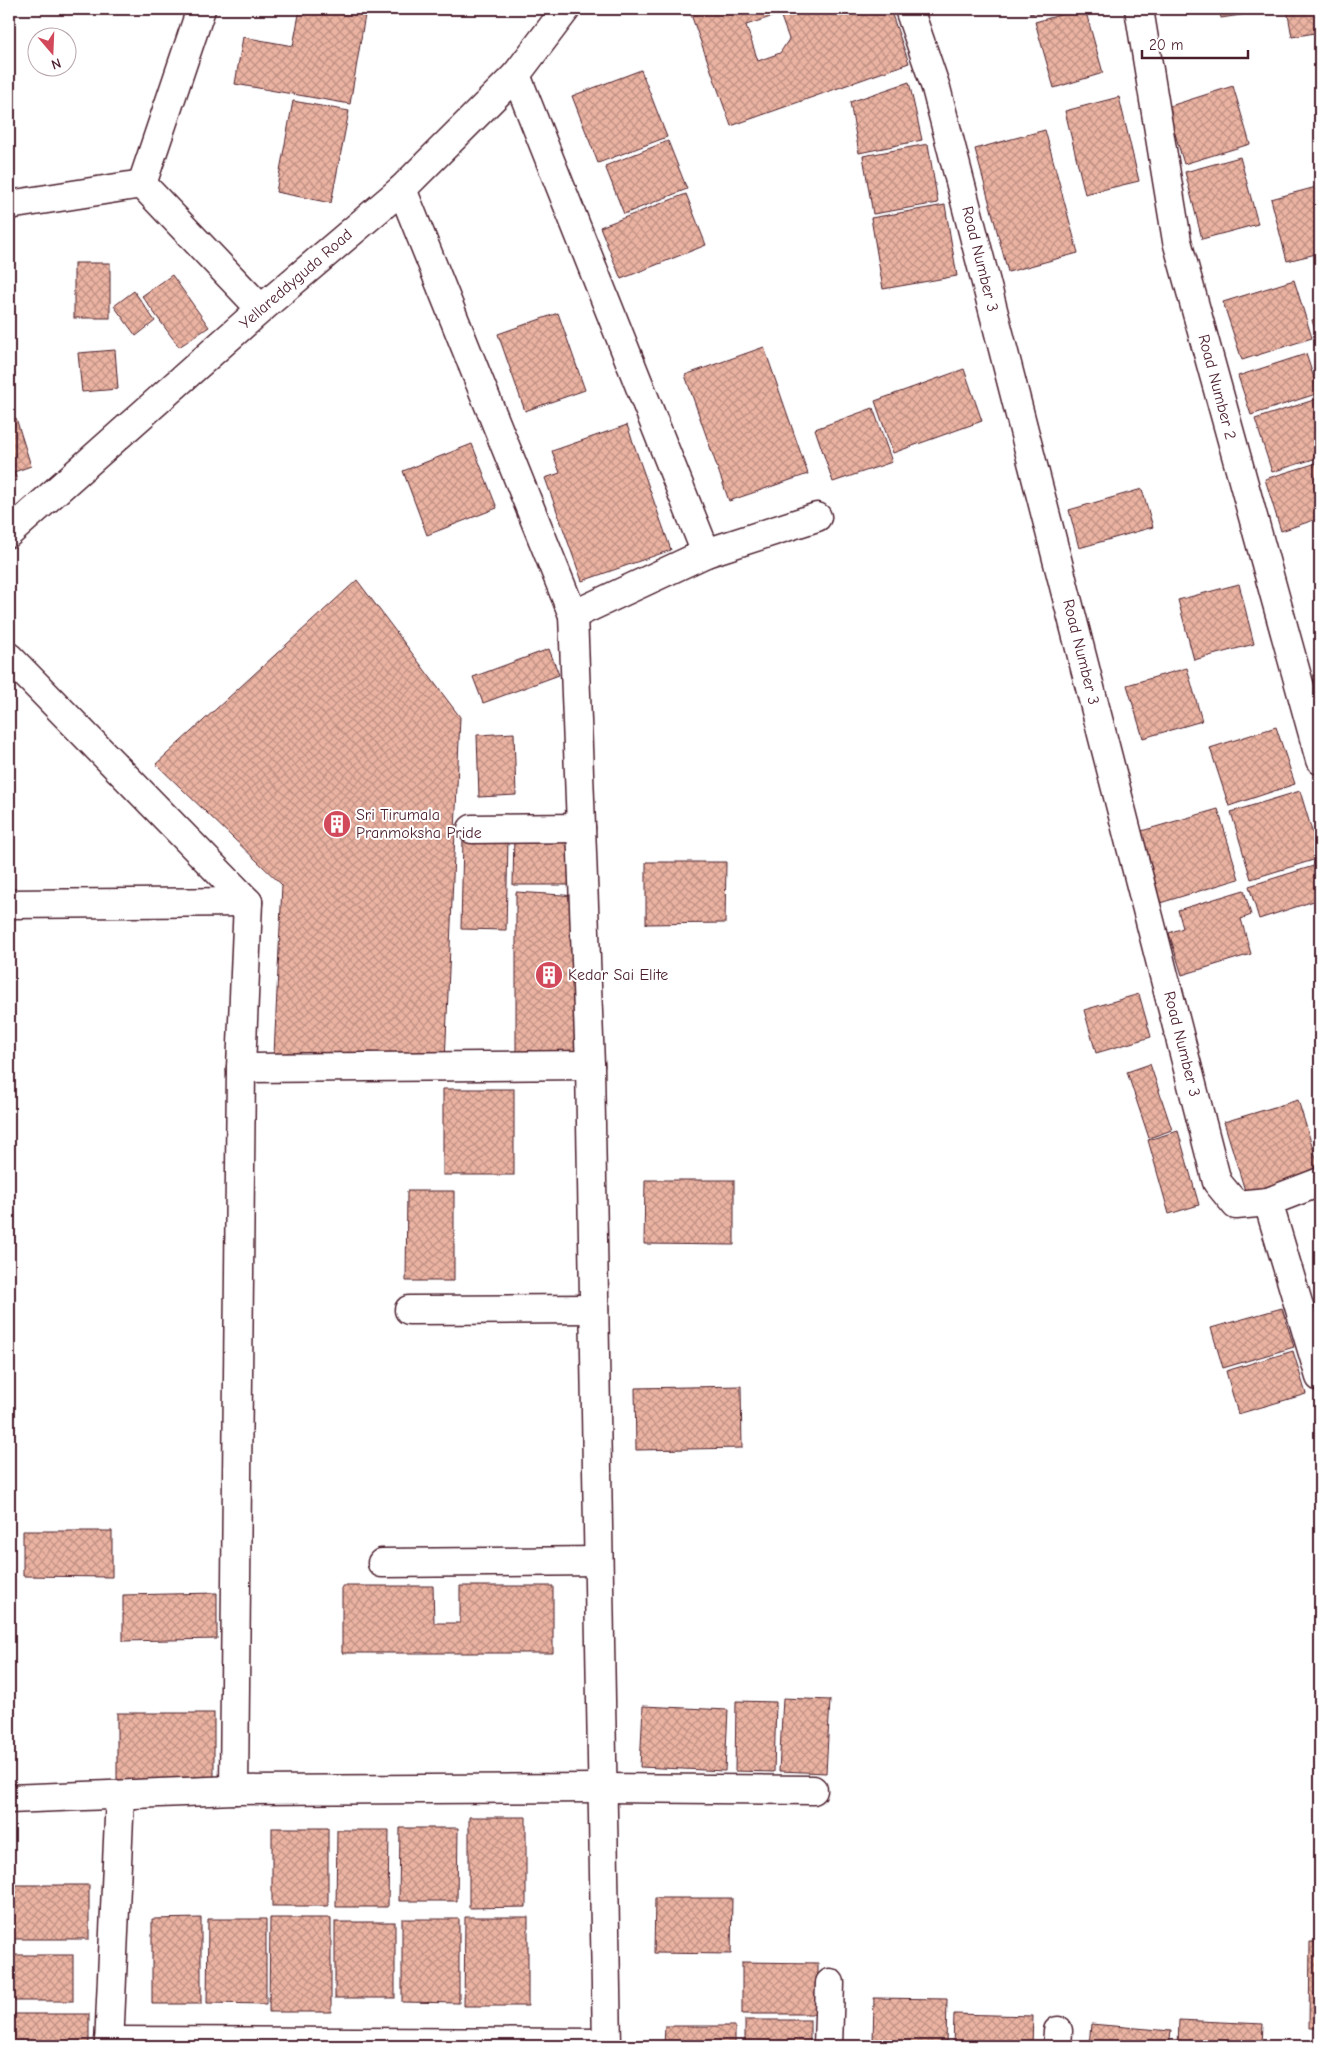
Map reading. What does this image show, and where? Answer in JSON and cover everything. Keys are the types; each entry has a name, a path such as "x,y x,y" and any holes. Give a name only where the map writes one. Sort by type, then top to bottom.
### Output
{"street":[{"path":"142,184 201,9"},
{"name":"Yellareddyguda Road","path":"9,532 261,309 402,188 516,75 566,9"},
{"name":"Road Number 3","path":"910,9 936,88 1217,1182 1236,1205 1268,1202 1320,1182"},
{"name":"Road Number 2","path":"1138,9 1177,241 1320,756"},
{"path":"516,75 706,553"},
{"path":"9,205 142,184"},
{"path":"142,184 261,309"},
{"path":"120,1795 109,2044 606,2045 590,1064 573,615 402,188"},
{"path":"573,615 706,553 817,517"},
{"path":"9,656 248,902 241,1068 234,1790"},
{"path":"472,829 581,828"},
{"path":"9,904 248,902"},
{"path":"241,1068 590,1064"},
{"path":"1268,1202 1320,1377"},
{"path":"409,1310 594,1309"},
{"path":"382,1563 598,1561"},
{"path":"9,1799 234,1790 602,1788 813,1790"},
{"path":"828,2046 830,1983"}],"building":[{"path":"300,9 366,9 350,104 235,84 243,37 293,46"},
{"path":"689,9 890,9 909,63 731,126","holes":["780,14 789,39 780,53 758,61 746,25"]},
{"path":"1029,9 1049,9 1030,14"},
{"path":"1085,9 1103,73 1054,88 1035,22"},
{"path":"1219,9 1273,9 1273,10 1221,18"},
{"path":"1287,9 1320,9 1320,32 1292,37"},
{"path":"641,70 667,137 598,163 572,96"},
{"path":"909,82 922,140 859,153 850,102"},
{"path":"1233,86 1250,144 1184,164 1167,107"},
{"path":"1119,97 1139,181 1085,194 1065,111"},
{"path":"293,101 349,111 331,203 276,192"},
{"path":"1045,130 1078,253 1008,272 975,149"},
{"path":"668,141 687,189 624,214 605,166"},
{"path":"928,144 938,203 873,214 863,156"},
{"path":"1240,157 1258,224 1202,239 1185,172"},
{"path":"1320,186 1320,253 1287,261 1271,199"},
{"path":"686,194 706,245 621,279 600,227"},
{"path":"945,205 957,276 883,289 871,218"},
{"path":"74,263 110,263 110,318 74,318"},
{"path":"172,275 209,327 179,347 142,296"},
{"path":"1294,280 1312,338 1242,360 1223,302"},
{"path":"134,291 155,321 136,336 114,306"},
{"path":"558,313 585,390 525,411 498,334"},
{"path":"1320,318 1320,347 1312,320"},
{"path":"764,347 808,474 729,501 685,375"},
{"path":"115,350 118,389 82,392 78,353"},
{"path":"1306,354 1319,393 1251,415 1238,376"},
{"path":"964,369 982,421 893,453 875,401"},
{"path":"1320,398 1320,457 1272,472 1255,419"},
{"path":"873,408 892,462 833,482 815,429"},
{"path":"16,418 31,466 14,472 17,480 9,483 9,420"},
{"path":"627,425 671,550 582,581 545,478 560,473 552,451"},
{"path":"472,444 497,508 427,535 403,471"},
{"path":"1320,462 1320,518 1281,531 1265,479"},
{"path":"1142,489 1153,527 1079,548 1069,510"},
{"name":"Sri Tirumala Pranmoksha Pride","path":"357,580 460,717 445,1062 274,1055 282,885 156,764"},
{"path":"1239,584 1254,644 1194,660 1178,600"},
{"path":"549,649 559,675 483,703 473,677"},
{"path":"1187,668 1202,721 1143,738 1127,685"},
{"path":"1276,727 1295,784 1229,806 1210,748"},
{"path":"514,733 516,795 479,797 477,735"},
{"path":"1300,791 1320,858 1251,879 1231,812"},
{"path":"1218,809 1239,879 1160,903 1138,832"},
{"path":"514,834 572,834 572,885 513,885"},
{"path":"463,838 508,839 506,930 461,929"},
{"path":"646,862 726,862 725,923 646,924"},
{"path":"1320,864 1320,899 1259,919 1249,886"},
{"path":"1244,890 1251,915 1241,919 1251,954 1182,975 1169,933 1183,928 1178,910"},
{"name":"Kedar Sai Elite","path":"516,892 578,896 584,1055 516,1057"},
{"path":"1139,994 1151,1037 1096,1053 1084,1010"},
{"path":"1150,1064 1172,1130 1149,1138 1127,1072"},
{"path":"443,1089 514,1089 514,1175 443,1175"},
{"path":"1298,1100 1320,1171 1246,1194 1224,1122"},
{"path":"1178,1131 1199,1205 1169,1214 1148,1140"},
{"path":"645,1180 734,1180 734,1245 644,1244"},
{"path":"407,1191 454,1191 454,1281 406,1281"},
{"path":"1282,1308 1294,1347 1223,1368 1211,1328"},
{"path":"1293,1351 1306,1394 1238,1414 1226,1371"},
{"path":"741,1386 742,1448 636,1450 635,1388"},
{"path":"23,1531 112,1531 112,1577 23,1576"},
{"path":"342,1586 433,1586 434,1623 460,1623 460,1586 553,1586 553,1653 342,1653"},
{"path":"217,1593 217,1639 123,1641 123,1595"},
{"path":"783,1698 830,1700 826,1773 779,1771"},
{"path":"736,1701 776,1702 774,1772 735,1771"},
{"path":"643,1706 728,1710 725,1771 640,1767"},
{"path":"117,1713 214,1713 214,1780 117,1780"},
{"path":"469,1817 526,1817 526,1907 469,1908"},
{"path":"272,1828 328,1828 328,1906 272,1906"},
{"path":"400,1828 458,1828 457,1901 399,1901"},
{"path":"337,1830 389,1830 388,1907 336,1907"},
{"path":"9,1885 89,1885 89,1939 9,1939"},
{"path":"655,1898 732,1898 731,1954 654,1953"},
{"path":"465,1917 528,1917 528,2006 464,2006"},
{"path":"201,1918 201,2004 152,2004 152,1919"},
{"path":"270,1918 331,1918 331,2012 269,2012"},
{"path":"208,1919 266,1919 266,2004 207,2003"},
{"path":"402,1919 459,1919 459,2003 402,2002"},
{"path":"335,1922 395,1922 395,1998 335,1998"},
{"path":"1310,1942 1320,1942 1320,2028 1309,2028"},
{"path":"9,1955 73,1955 73,2001 9,2001"},
{"path":"742,1962 818,1963 818,2014 742,2014"},
{"path":"874,1998 947,1999 946,2044 873,2043"},
{"path":"9,2014 89,2014 89,2046 9,2046"},
{"path":"954,2014 1033,2016 1032,2046 953,2046"},
{"path":"745,2020 810,2020 810,2046 745,2046"},
{"path":"1179,2020 1263,2024 1262,2046 1178,2046"},
{"path":"1091,2024 1171,2031 1169,2046 1089,2046"},
{"path":"665,2026 735,2026 735,2046 664,2046"}],"place":[{"name":"Sri Tirumala Pranmoksha Pride","path":"337,824"},
{"name":"Kedar Sai Elite","path":"549,975"}]}
